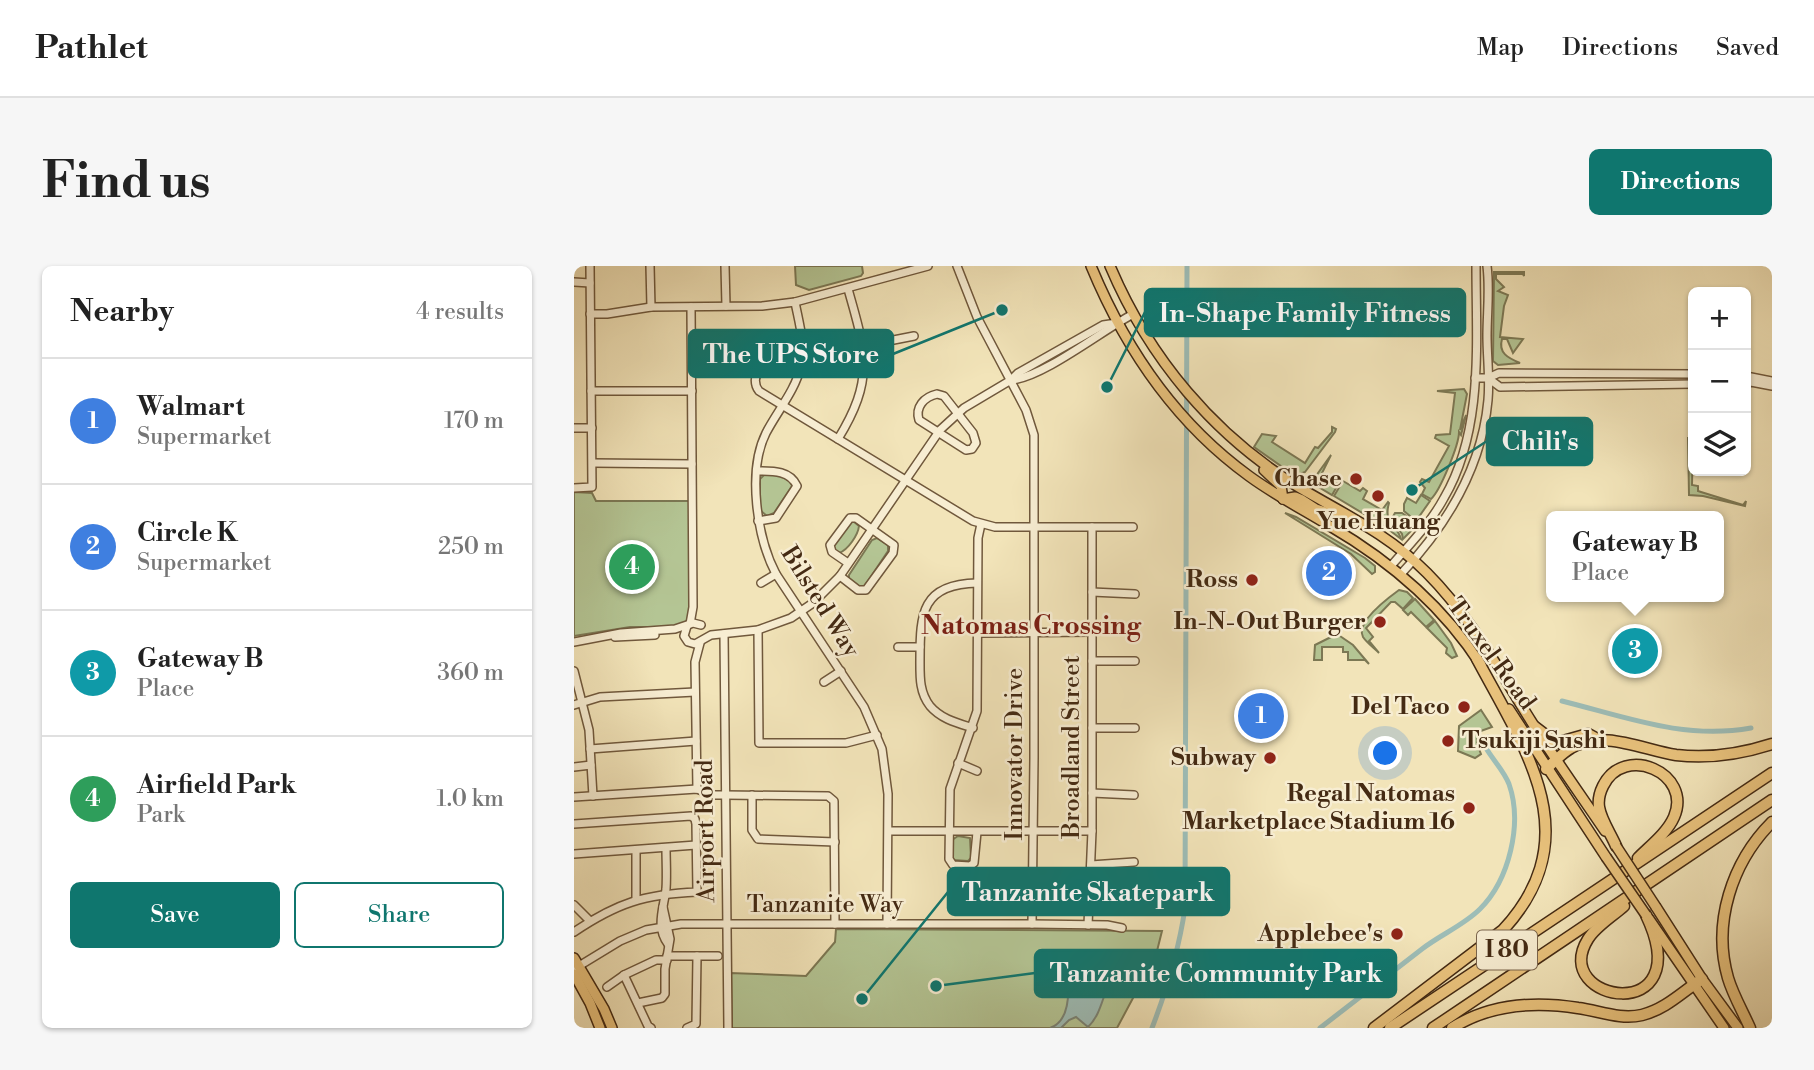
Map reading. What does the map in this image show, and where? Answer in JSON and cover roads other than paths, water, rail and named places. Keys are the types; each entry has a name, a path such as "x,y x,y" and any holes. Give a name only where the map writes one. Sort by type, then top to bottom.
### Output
{"highway":[{"path":"1374,1028 1503,930 1517,915 1528,897 1545,855 1546,808 1540,786 1512,724 1477,659"},
{"path":"1535,727 1556,743 1588,734 1600,740"},
{"path":"1546,769 1571,748 1600,740 1676,755 1702,757 1727,755 1772,744"},
{"path":"1616,846 1599,808 1603,785 1623,767 1638,764 1654,768 1667,777 1674,788 1675,814 1667,828 1625,872"},
{"name":"I 80","path":"1390,1028 1772,773"},
{"name":"I 80","path":"1433,1028 1772,800"},
{"path":"1750,1028 1728,979 1723,954 1723,928 1735,877 1746,854 1772,822"},
{"path":"1646,915 1658,948 1659,963 1653,980 1635,996 1619,998 1602,992 1592,984 1584,970 1586,942 1592,933 1661,875"},
{"path":"1452,1028 1484,1013 1531,1004 1580,1008 1621,1017 1639,1016 1671,1003 1699,982"}],"main road":[{"name":"Truxel Road","path":"1091,266 1117,323 1137,357 1173,405 1215,448 1283,499 1391,566 1441,613 1477,659 1546,769 1646,915 1738,1028"},
{"name":"Truxel Road","path":"1110,266 1133,314 1174,376 1207,415 1268,467 1347,513 1404,551 1469,623 1556,761 1656,907 1724,1028"},
{"path":"1224,430 1227,439 1240,452 1276,480 1282,490 1283,499 1295,497 1392,542"},
{"path":"576,967 600,1028"},
{"path":"576,967 612,1028"}],"street":[{"path":"574,488 592,487 590,266"},
{"path":"650,266 650,307"},
{"path":"725,266 726,306"},
{"path":"590,314 650,307 795,302 928,266"},
{"name":"Innovator Drive","path":"957,266 977,317 1026,410 1034,435 1032,924"},
{"path":"1391,566 1428,523 1446,496 1471,419 1475,378 1476,266"},
{"path":"1401,574 1433,538 1451,511 1473,466 1489,398 1487,266"},
{"path":"574,282 590,283"},
{"path":"838,439 860,397 864,373 863,346 848,289"},
{"name":"Bilsted Way","path":"795,302 803,350 794,387 761,444 757,471 758,521 765,551 776,574 864,707 877,735 887,776 887,924"},
{"path":"691,307 693,607 684,632 695,662"},
{"path":"574,642 607,637 673,634 687,641 702,640 711,635 758,630 778,624 801,612 823,595 840,576 905,480 957,413 1011,380 1017,373 1103,325 1117,323 1133,314"},
{"path":"863,346 914,336"},
{"path":"799,372 762,370 757,374 757,388 965,517 995,527 1133,527"},
{"path":"1488,379 1499,373 1688,374"},
{"path":"1475,378 1488,379 1500,387 1688,384"},
{"path":"1751,378 1772,386"},
{"path":"1751,382 1772,386"},
{"path":"591,391 692,391"},
{"path":"941,394 957,413 974,433 974,448 966,450 917,417 924,400 941,394"},
{"path":"574,428 592,428"},
{"path":"593,463 692,464"},
{"path":"757,471 779,471 794,480 797,486 776,518 758,521"},
{"path":"840,576 858,590 866,590 893,553 894,545 856,518 850,517 830,545 832,552 849,563"},
{"path":"977,832 974,863 970,866 956,866 949,859 950,789 972,728 977,701 978,538 981,524"},
{"name":"Broadland Street","path":"1088,925 1092,831 1092,527"},
{"path":"761,583 776,574"},
{"path":"972,728 942,716 927,701 920,679 920,621 930,600 950,586 977,583"},
{"path":"1092,592 1135,594"},
{"path":"693,607 702,627 702,640 695,662 697,789"},
{"path":"607,637 688,625 726,634"},
{"path":"758,630 759,743 846,743 877,735"},
{"path":"977,633 1092,632"},
{"name":"Airport Road","path":"726,634 728,1028"},
{"path":"898,646 920,647"},
{"path":"1092,661 1135,661"},
{"path":"574,671 589,730 593,796"},
{"path":"824,682 841,671"},
{"path":"574,705 609,696 695,692"},
{"path":"1092,728 1135,728"},
{"path":"590,749 696,741"},
{"path":"958,763 977,771"},
{"path":"574,767 591,765"},
{"path":"574,797 697,789 713,795 828,796 834,801 835,924"},
{"path":"1092,793 1135,795"},
{"path":"752,795 752,830 758,839 835,842"},
{"path":"574,824 686,815 695,819 696,845 696,892 665,893 636,899 590,921 574,932"},
{"path":"889,831 1092,831"},
{"path":"574,854 696,845"},
{"path":"638,1003 662,998 665,994 670,939 665,926 663,907 666,848"},
{"path":"636,850 636,899"},
{"path":"1091,864 1134,862"},
{"path":"574,905 590,921"},
{"name":"Tanzanite Way","path":"576,967 620,941 646,930 665,926 1032,924 1122,928"},
{"path":"687,1028 696,1024 696,956"},
{"path":"607,987 624,975 656,960 718,956"},
{"path":"624,975 651,1028"}],"water":[{"path":"1116,962 1120,969 1110,982 1098,1013 1088,1027 1076,1017 1061,1028 1050,1028 1063,1016 1068,983 1073,977 1089,966"}],"waterway":[{"path":"1152,1028 1172,969 1185,908 1187,266"},
{"path":"1562,701 1632,720 1679,729 1726,731 1751,728"},
{"path":"1320,1028 1422,949 1474,915 1499,883 1511,851 1514,833 1513,800 1509,784 1486,748 1488,737"}],"place":[{"name":"The UPS Store","path":"1002,310"},
{"name":"In-Shape Family Fitness","path":"1107,387"},
{"name":"Chase","path":"1356,479"},
{"name":"Chili's","path":"1412,490"},
{"name":"Yue Huang","path":"1378,496"},
{"name":"Airfield Park","path":"632,567"},
{"name":"Circle K","path":"1329,573"},
{"name":"Ross","path":"1252,580"},
{"name":"In-N-Out Burger","path":"1380,622"},
{"name":"Gateway B","path":"1635,651"},
{"name":"Del Taco","path":"1464,707"},
{"name":"Walmart","path":"1261,716"},
{"name":"Tsukiji Sushi","path":"1448,741"},
{"name":"Subway","path":"1270,758"},
{"name":"Regal Natomas Marketplace Stadium 16","path":"1469,808"},
{"name":"Applebee's","path":"1397,934"},
{"name":"Tanzanite Community Park","path":"936,986"},
{"name":"Tanzanite Skatepark","path":"862,999"}],"district":[{"name":"Natomas Crossing","path":"1031,626"}]}
